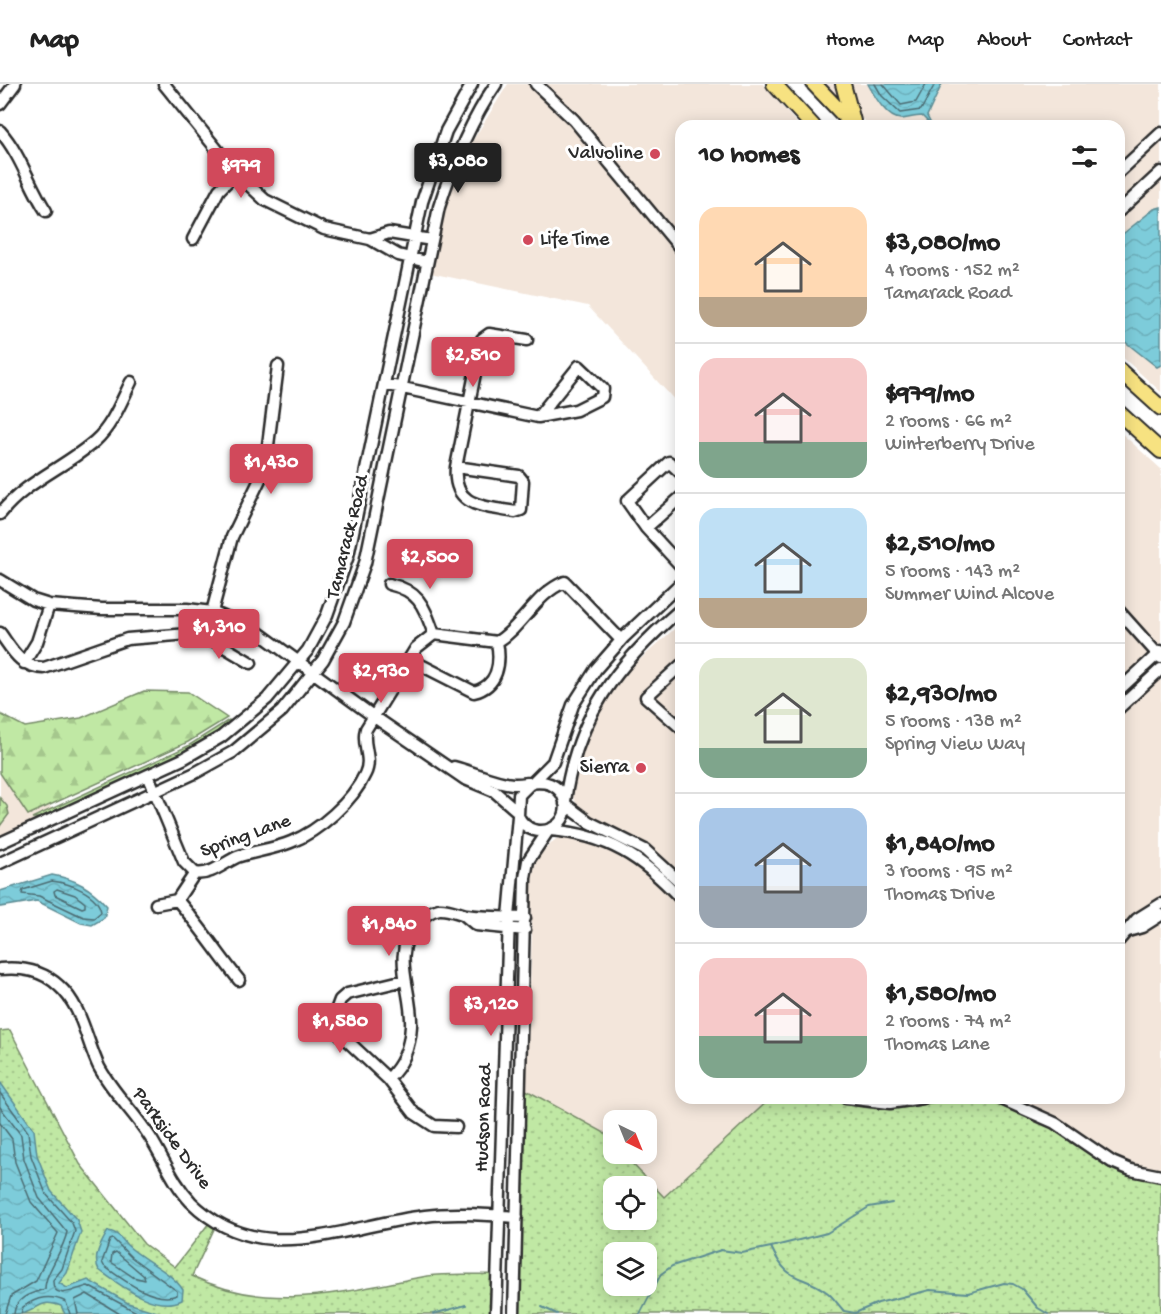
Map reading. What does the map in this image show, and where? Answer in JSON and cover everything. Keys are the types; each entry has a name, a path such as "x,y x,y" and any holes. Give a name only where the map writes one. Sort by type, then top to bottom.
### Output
{"main road":[{"path":"774,84 807,120"},
{"path":"814,84 848,120"},
{"path":"843,84 852,120"},
{"path":"1125,375 1161,408"},
{"path":"1125,418 1161,451"}],"street":[{"path":"0,104 15,84"},
{"path":"164,84 236,173 266,200 301,220 324,229 370,239 386,251 427,262"},
{"name":"Tamarack Road","path":"0,843 204,748 238,726 267,699 299,662 327,615 342,576 414,236 428,182 446,131 472,84"},
{"name":"Tamarack Road","path":"0,863 154,793 216,762 250,740 282,711 314,673 344,622 360,582 432,240 456,157 473,120 496,84"},
{"path":"536,84 574,120 675,242"},
{"path":"0,131 21,163 32,190 46,211"},
{"path":"1125,166 1161,133"},
{"path":"1125,205 1161,172"},
{"path":"193,239 219,190 236,173"},
{"path":"370,239 389,233 432,240"},
{"path":"456,467 519,476 523,481 521,510 515,512 466,500 454,481 456,467 470,401 485,335 527,340"},
{"path":"201,633 212,612 230,543 265,469 278,366"},
{"path":"384,384 538,417 576,410 604,393 579,366 538,417"},
{"path":"0,514 33,482 96,440 109,424 131,382"},
{"path":"675,468 669,462 629,497 629,507 675,559"},
{"path":"646,528 675,502"},
{"path":"0,580 33,600 49,604 102,609 188,609 212,612 255,630 373,716 451,767 465,779 494,791 530,829 577,833 624,850 649,867 675,893"},
{"path":"373,716 388,696 409,659 426,638 434,634 497,642 518,626 540,600 565,582 621,640"},
{"path":"390,584 404,587 418,597 434,634"},
{"path":"517,813 519,795 552,764 580,693 600,663 675,589"},
{"path":"24,663 37,642 49,604"},
{"path":"549,830 562,819 574,753 595,704 629,659 675,614"},
{"path":"1125,617 1160,654 1125,685"},
{"path":"0,633 24,663 31,667 44,668 127,639 201,633 251,663"},
{"path":"409,659 474,692 490,686 495,677 499,653 497,642"},
{"path":"1125,702 1161,669"},
{"path":"675,670 646,697 675,723"},
{"name":"Spring Lane","path":"148,775 184,862 195,873 209,872 250,853 289,843 302,837 333,813 366,774 369,761 364,735 373,716"},
{"path":"451,767 505,782 549,783 560,790 565,802 589,822 645,850 675,878"},
{"name":"Hudson Road","path":"496,1314 509,917 517,813"},
{"name":"Hudson Road","path":"514,1314 525,878 528,861 549,830"},
{"name":"Spring Lane","path":"177,900 195,873"},
{"path":"156,903 177,900 204,930 217,953 239,980"},
{"path":"1125,935 1137,919 1161,904"},
{"path":"388,1079 399,1068 410,1039 411,1011 405,980 404,944 418,921 428,913 440,909 464,915 509,917 525,924"},
{"path":"464,915 476,925 509,929 525,924"},
{"path":"1128,932 1161,915"},
{"name":"Parkside Drive","path":"0,969 28,969 40,973 52,980 70,997 99,1066 117,1097 149,1136 174,1180 191,1202 218,1222 259,1237 294,1240 425,1216 516,1217"},
{"path":"405,980 347,994 340,1000 334,1016 336,1026 346,1041 388,1079 414,1113 434,1126 456,1127"},
{"path":"1013,1104 1049,1119 1112,1162 1131,1170 1161,1176"}],"shaded area":[{"path":"508,84 763,84 794,120 675,120 675,400 588,306 430,273 446,203 462,158"},
{"path":"824,84 1161,84 1161,392 1125,359 1125,120 864,120 840,101"},
{"path":"1125,436 1161,469 1161,643 1125,676"},
{"path":"675,628 675,875 607,826 581,812 573,797 581,752 597,713 626,672"},
{"path":"1161,673 1161,1171 1138,1167 1115,1158 1058,1118 1027,1104 1125,1104 1125,706"},
{"path":"0,753 55,812 0,837"},
{"path":"565,836 606,845 640,863 675,898 675,1104 765,1104 664,1198 657,1190 657,1176 644,1176 632,1164 657,1164 657,1110 603,1110 603,1132 526,1090 532,932 530,876 539,855 556,839"},
{"path":"943,1310 959,1310 975,1314 924,1314"}],"green space":[{"path":"144,691 188,692 227,718 188,742 28,815 0,773 0,714 25,727 81,718"},
{"path":"229,720 232,722 163,762 42,818 32,818 188,746"},
{"path":"0,798 7,806 9,814 0,826"},
{"path":"10,1030 80,1164 144,1244 175,1267 209,1223 215,1227 192,1276 221,1288 279,1297 308,1296 367,1288 427,1276 491,1274 490,1314 0,1314 0,1031"},
{"path":"526,1090 603,1132 603,1164 633,1164 644,1176 603,1176 603,1230 657,1230 657,1190 664,1197 765,1104 849,1104 879,1109 925,1104 997,1104 1047,1124 1096,1158 1118,1170 1161,1181 1161,1314 975,1314 959,1310 924,1314 519,1314"}],"water":[{"path":"868,84 942,84 927,116 929,120 922,116 902,119 891,116"},
{"path":"1161,207 1161,365 1157,367 1125,342 1125,232 1154,209"},
{"path":"52,875 76,882 95,894 107,906 104,918 92,925 81,923 37,901 0,907 0,891"},
{"path":"0,1082 34,1130 37,1155 51,1191 77,1220 81,1232 67,1273 59,1283 67,1288 88,1280 128,1303 163,1314 65,1314 61,1306 49,1303 25,1313 0,1314"},
{"path":"108,1231 117,1234 134,1251 172,1277 183,1290 182,1300 161,1303 149,1300 127,1290 99,1270 97,1256"}],"waterway":[{"path":"771,1247 827,1233 869,1207 892,1203"},
{"path":"640,1314 661,1274 672,1266 721,1250 742,1253 771,1247 784,1268 796,1277 828,1293 844,1311 855,1313 878,1303 930,1290 968,1293 1004,1283 1013,1284 1022,1289 1038,1308 1048,1314"},
{"path":"433,1314 466,1305"},
{"path":"542,1307 557,1314"}],"place":[{"name":"Valvoline","path":"655,154"},
{"name":"Life Time","path":"528,240"},
{"name":"Sierra","path":"641,768"}]}
